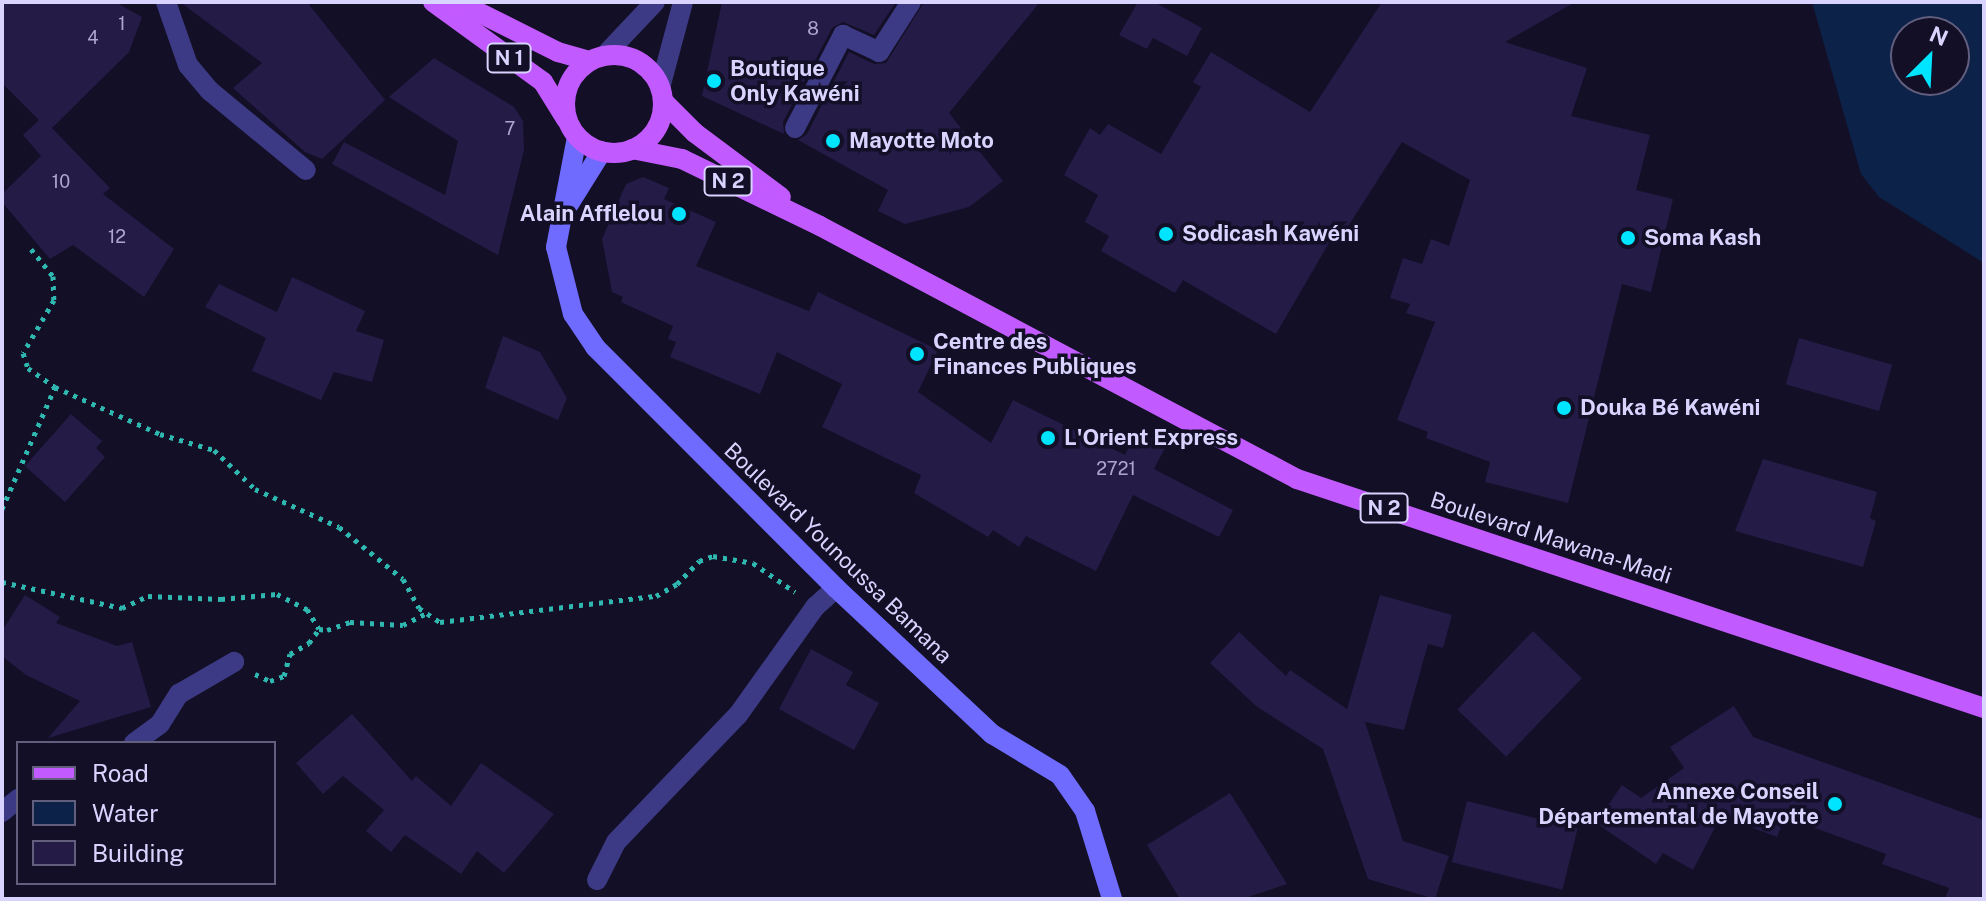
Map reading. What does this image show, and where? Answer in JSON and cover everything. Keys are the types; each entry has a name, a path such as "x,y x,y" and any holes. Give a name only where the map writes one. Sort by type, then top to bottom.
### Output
{"main road":[{"name":"N 1","path":"433,2 543,82 574,132"},
{"name":"N 1","path":"458,2 558,52 597,58"},
{"path":"627,56 645,66 662,94 656,130 632,149 602,151 574,132 567,91 575,73 597,58 627,56"},
{"name":"Boulevard Mawana-Madi","path":"662,94 695,133 820,226"},
{"name":"Boulevard Younoussa Bamana","path":"574,132 558,221 561,280 573,314 595,347 836,588 992,734 1060,775 1085,811 1112,899"},
{"name":"Boulevard Mawana-Madi","path":"632,149 682,159 820,226 1297,479 1984,708"},
{"path":"558,221 602,151"}],"street":[{"path":"166,2 188,65 210,91 306,170"},
{"path":"597,58 655,2"},
{"path":"662,94 683,2"},
{"path":"795,128 843,35 879,52 911,2"},
{"path":"597,880 616,842 738,715 815,607 836,588"},
{"path":"137,741 160,724 179,694 234,662"}],"path":[{"path":"31,249 53,276 54,300 32,331 24,361 55,387 160,434 221,454 255,489 339,527 403,579 425,614 440,622 472,622 656,596 677,584 699,561 713,556 769,570 815,607"},
{"path":"2,509 55,387"},
{"path":"2,582 122,608 148,596 221,599 277,594 307,609 319,629"},
{"path":"234,662 262,679 284,676 290,654 309,643 319,629 350,622 403,625 425,614"}],"water":[{"path":"1812,2 1984,2 1984,263 1879,197 1861,174"}],"building":[{"path":"2,2 115,2 142,17 129,52 52,128 110,188 103,194 174,249 144,297 73,245 50,259 2,202 2,194 41,156 23,135 39,120 2,83"},
{"path":"180,2 307,2 385,100 322,159 305,152 233,88 262,63"},
{"path":"722,2 896,2 874,35 843,22 832,28 783,122 784,134 702,96"},
{"path":"924,2 1040,2 949,113 1003,181 969,207 905,224 878,211 888,190 798,140 807,134 849,52 874,64 886,63"},
{"path":"1138,2 1154,2 1202,28 1187,56 1153,38 1147,49 1119,35"},
{"path":"1382,2 1575,2 1505,42 1587,68 1571,116 1650,135 1636,190 1673,199 1651,292 1622,284 1568,503 1485,482 1490,462 1426,438 1428,432 1397,420 1435,322 1406,313 1410,304 1390,298 1403,258 1422,264 1431,239 1449,246 1470,180 1402,142 1347,228 1340,224 1276,334 1183,280 1175,293 1101,251 1109,236 1085,222 1098,195 1064,175 1090,128 1100,135 1108,124 1161,154 1201,87 1193,82 1211,52 1310,112"},
{"path":"434,58 514,107 523,121 524,150 498,255 332,164 344,142 445,195 458,141 389,97"},
{"path":"643,177 669,188 664,199 716,222 696,266 809,311 818,292 938,350 918,392 991,443 1013,400 1125,455 1136,431 1166,446 1154,469 1233,510 1219,537 1133,495 1096,571 1026,536 1019,547 993,530 988,537 914,493 921,475 822,427 842,384 777,352 760,394 670,357 676,342 668,339 673,326 621,302 623,297 612,292 602,239 626,184"},
{"path":"292,277 365,311 356,331 384,340 372,382 334,372 321,400 252,371 266,338 205,307 219,284 277,312"},
{"path":"503,336 540,352 567,398 558,420 485,388"},
{"path":"1799,338 1892,365 1879,411 1786,384"},
{"path":"71,414 102,441 96,448 105,457 65,502 25,466"},
{"path":"1763,459 1877,492 1870,518 1876,521 1863,567 1735,531"},
{"path":"25,595 60,617 56,623 117,646 132,642 151,707 48,738 80,701 26,675 2,656 2,631"},
{"path":"1380,595 1452,615 1443,648 1428,644 1404,730 1365,722 1403,841 1449,856 1435,899 1368,879 1323,749 1256,706 1210,663 1239,632 1286,676 1290,670 1347,709"},
{"path":"1533,631 1582,678 1506,757 1457,709"},
{"path":"811,649 853,672 846,685 879,703 854,750 779,709"},
{"path":"1734,706 1753,737 1984,820 1984,899 1945,899 1949,888 1882,864 1886,854 1785,817 1777,837 1721,816 1693,870 1663,853 1656,864 1596,823 1622,785 1641,798 1684,768 1670,747"},
{"path":"352,714 412,781 416,776 451,806 481,763 554,814 504,873 477,851 461,874 405,835 391,852 366,831 384,810 343,776 323,794 296,763"},
{"path":"1230,793 1287,884 1242,899 1180,899 1147,845"},
{"path":"1467,801 1578,829 1562,890 1452,862"}],"place":[{"name":"Boutique Only Kawéni","path":"714,81"},
{"name":"Mayotte Moto","path":"833,141"},
{"name":"Alain Afflelou","path":"679,214"},
{"name":"Sodicash Kawéni","path":"1166,234"},
{"name":"Soma Kash","path":"1628,238"},
{"name":"Centre des Finances Publiques","path":"917,354"},
{"name":"Douka Bé Kawéni","path":"1564,408"},
{"name":"L'Orient Express","path":"1048,438"},
{"name":"Annexe Conseil Départemental de Mayotte","path":"1835,804"}]}
